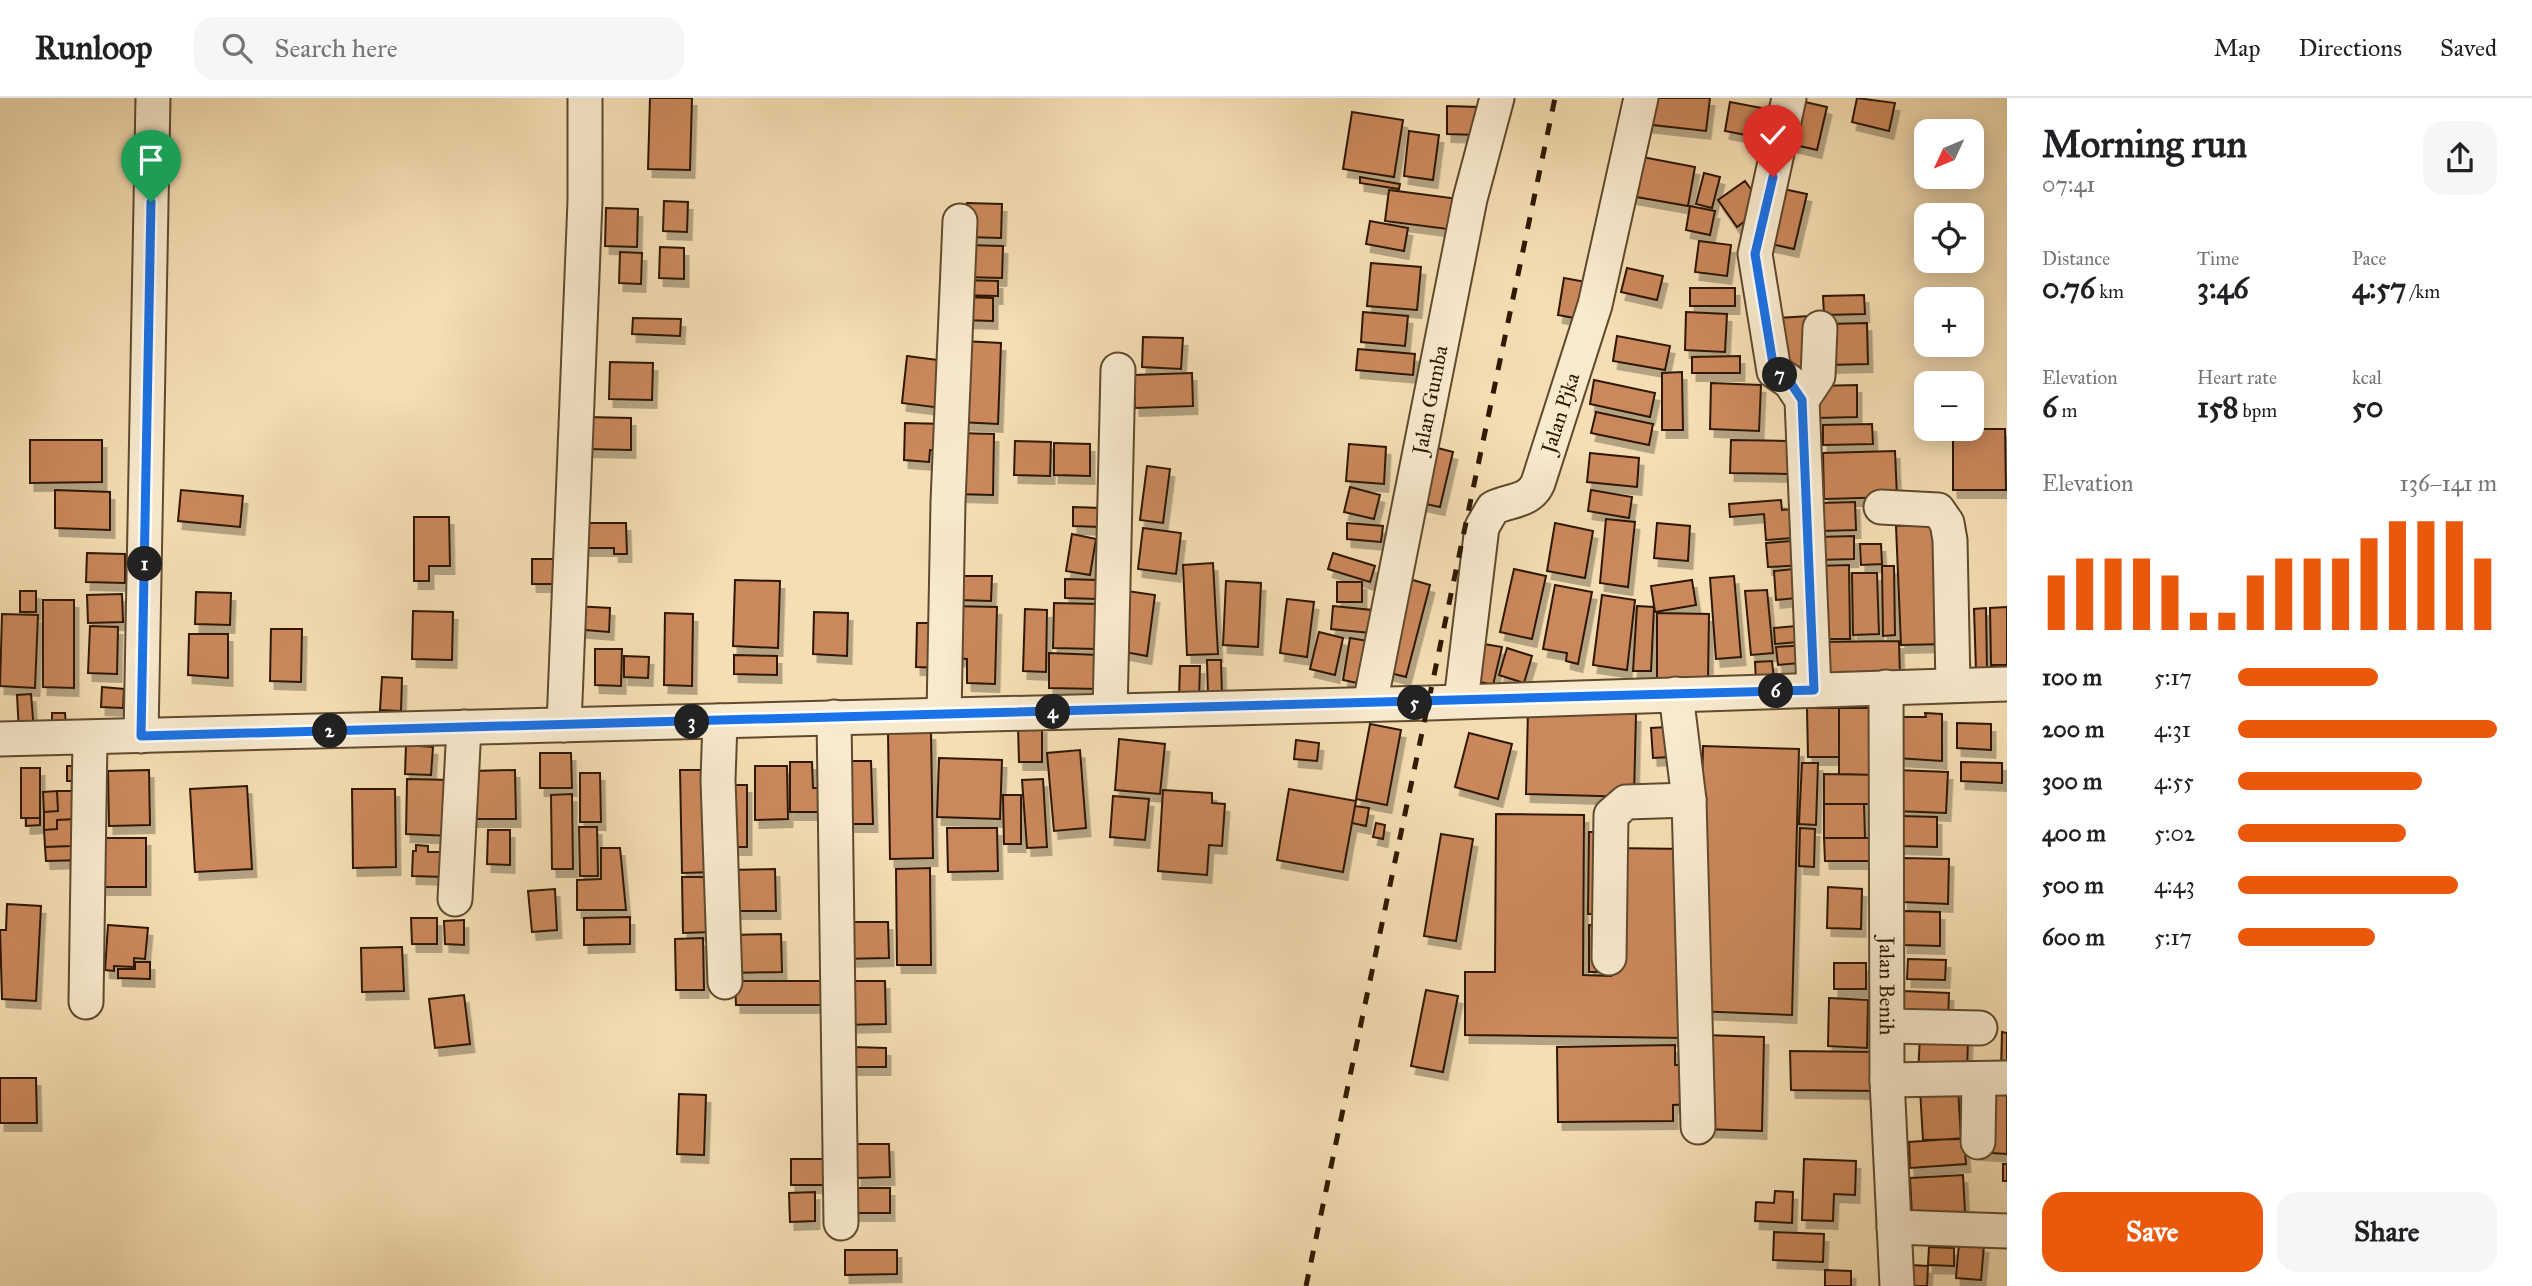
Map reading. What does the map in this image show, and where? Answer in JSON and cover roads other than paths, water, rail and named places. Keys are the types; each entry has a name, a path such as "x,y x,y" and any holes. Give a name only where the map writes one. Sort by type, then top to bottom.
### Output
{"street":[{"path":"141,736 153,98"},
{"path":"564,725 585,201 584,98"},
{"name":"Jalan Gumba","path":"1370,704 1470,199 1497,98"},
{"name":"Jalan Pjka","path":"1461,701 1482,527 1493,508 1524,498 1538,483 1595,305 1641,98"},
{"path":"1789,98 1755,254 1774,370 1790,382 1802,400 1814,690"},
{"path":"944,715 948,502 960,221"},
{"path":"1802,400 1818,376 1820,328"},
{"path":"1110,711 1118,370"},
{"path":"1881,507 1938,510 1947,523 1950,540 1953,685"},
{"path":"0,739 90,739 834,716 1370,704 2007,684"},
{"name":"Jalan Benih","path":"1886,687 1887,1080 1897,1286"},
{"path":"1676,694 1689,800 1699,1127"},
{"path":"834,716 841,1223"},
{"path":"720,721 718,780 725,982"},
{"path":"456,899 464,727"},
{"path":"86,1002 90,739"},
{"path":"1609,958 1611,815 1626,802 1689,800"},
{"path":"1888,1026 1980,1028"},
{"path":"1887,1080 1993,1079 1978,1142"},
{"path":"1894,1227 2007,1231"}],"railway":[{"path":"1306,1286 1555,98"}]}
